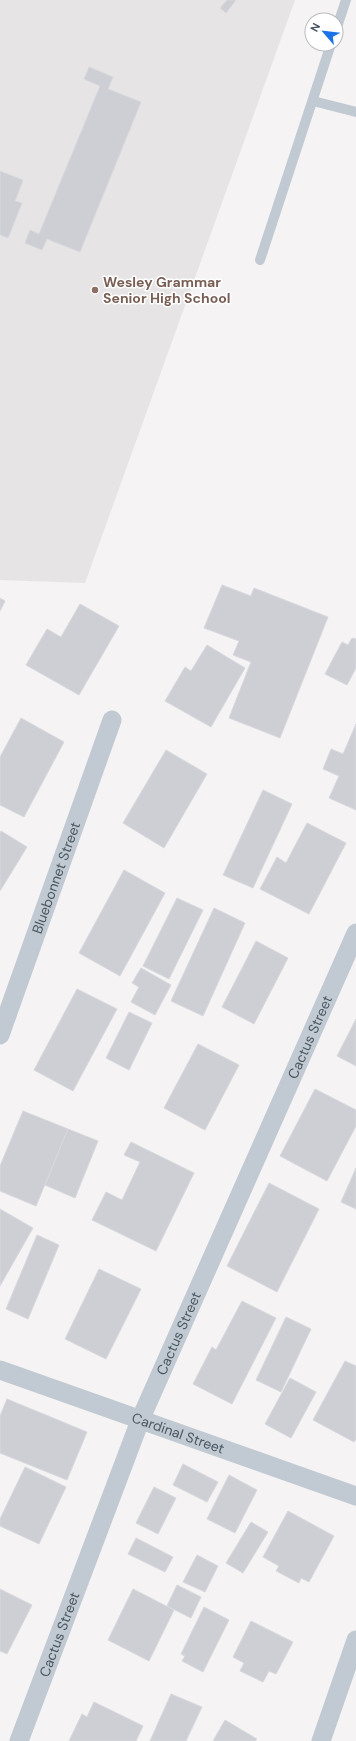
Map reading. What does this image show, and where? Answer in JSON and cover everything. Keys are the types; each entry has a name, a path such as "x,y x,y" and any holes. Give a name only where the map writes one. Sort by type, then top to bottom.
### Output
{"street":[{"name":"Bluebonnet Street","path":"0,1035 112,720"},
{"name":"Cactus Street","path":"19,1741 141,1418 356,933"},
{"name":"Cardinal Street","path":"0,1370 141,1418 356,1496"},
{"path":"321,1741 356,1640"}],"lane":[{"path":"342,12 346,0"},
{"path":"260,260 328,52"},
{"path":"313,101 356,112"}],"shaded area":[{"name":"Wesley Grammar Senior High School","path":"0,0 295,0 85,583 0,580"}],"building":[{"path":"227,0 236,0 226,13 220,8"},
{"path":"89,67 113,77 108,89 141,102 80,252 47,239 42,250 25,243 30,230 39,234 100,86 84,79"},
{"path":"0,171 23,180 15,201 22,203 8,238 0,235"},
{"path":"222,585 251,596 254,588 328,617 280,738 229,718 251,662 233,655 239,641 204,628"},
{"path":"0,598 5,601 0,611"},
{"path":"80,604 119,626 79,695 26,665 47,629 61,637"},
{"path":"352,638 356,639 356,668 347,685 325,674 342,642 348,645"},
{"path":"207,645 245,668 211,727 165,701 185,667 191,671"},
{"path":"21,718 64,742 24,817 0,805 0,757"},
{"path":"356,724 356,810 329,798 339,776 323,769 331,749 343,754"},
{"path":"166,750 207,774 164,848 123,823"},
{"path":"263,790 292,804 253,888 223,875"},
{"path":"307,823 346,843 309,914 260,889 277,857 286,863"},
{"path":"1,831 27,847 0,891 0,833"},
{"path":"124,870 165,893 120,976 79,953"},
{"path":"177,898 203,910 169,979 143,966"},
{"path":"214,908 245,923 203,1016 171,1001"},
{"path":"256,941 288,958 254,1024 222,1007"},
{"path":"141,968 171,985 155,1015 131,1002 139,987 132,983"},
{"path":"77,989 117,1009 73,1091 34,1070"},
{"path":"129,1012 152,1023 129,1070 106,1058"},
{"path":"356,1019 356,1066 337,1056"},
{"path":"198,1044 239,1065 205,1130 164,1108"},
{"path":"315,1089 356,1110 356,1126 327,1181 280,1156"},
{"path":"23,1111 68,1129 36,1206 0,1191 0,1166"},
{"path":"68,1129 98,1141 75,1198 45,1185"},
{"path":"131,1142 194,1173 156,1251 92,1220 106,1192 122,1200 140,1162 124,1155"},
{"path":"356,1168 356,1209 341,1202"},
{"path":"269,1183 319,1209 277,1292 227,1266"},
{"path":"0,1209 33,1228 0,1286"},
{"path":"37,1235 59,1245 28,1319 6,1309"},
{"path":"99,1269 141,1289 106,1359 65,1339"},
{"path":"242,1301 276,1318 232,1404 193,1384 212,1347 216,1350"},
{"path":"286,1317 311,1329 281,1392 256,1380"},
{"path":"345,1361 356,1366 356,1439 354,1442 313,1420"},
{"path":"290,1378 316,1392 291,1438 265,1424"},
{"path":"7,1399 87,1432 67,1480 0,1453 0,1416"},
{"path":"183,1464 218,1482 207,1502 173,1485"},
{"path":"25,1467 66,1487 39,1544 0,1526 0,1519"},
{"path":"229,1475 257,1490 235,1533 207,1519"},
{"path":"154,1487 176,1498 158,1534 136,1523"},
{"path":"288,1511 334,1536 309,1582 301,1578 299,1583 276,1571 279,1566 263,1557"},
{"path":"251,1522 268,1532 243,1573 226,1563"},
{"path":"136,1538 173,1557 165,1572 128,1554"},
{"path":"197,1555 218,1566 205,1592 183,1582"},
{"path":"177,1585 201,1597 191,1618 167,1606"},
{"path":"0,1589 32,1605 7,1654 0,1651"},
{"path":"133,1589 174,1610 149,1661 108,1640"},
{"path":"204,1607 229,1620 203,1672 182,1661 185,1656 181,1654"},
{"path":"251,1621 293,1642 276,1674 269,1671 263,1682 240,1671 244,1663 233,1657"},
{"path":"171,1694 202,1707 186,1741 150,1741"},
{"path":"94,1702 143,1726 136,1741 69,1741 82,1714 87,1717"},
{"path":"225,1720 257,1739 255,1741 213,1741"}],"place":[{"name":"Wesley Grammar Senior High School","path":"95,290"}]}
